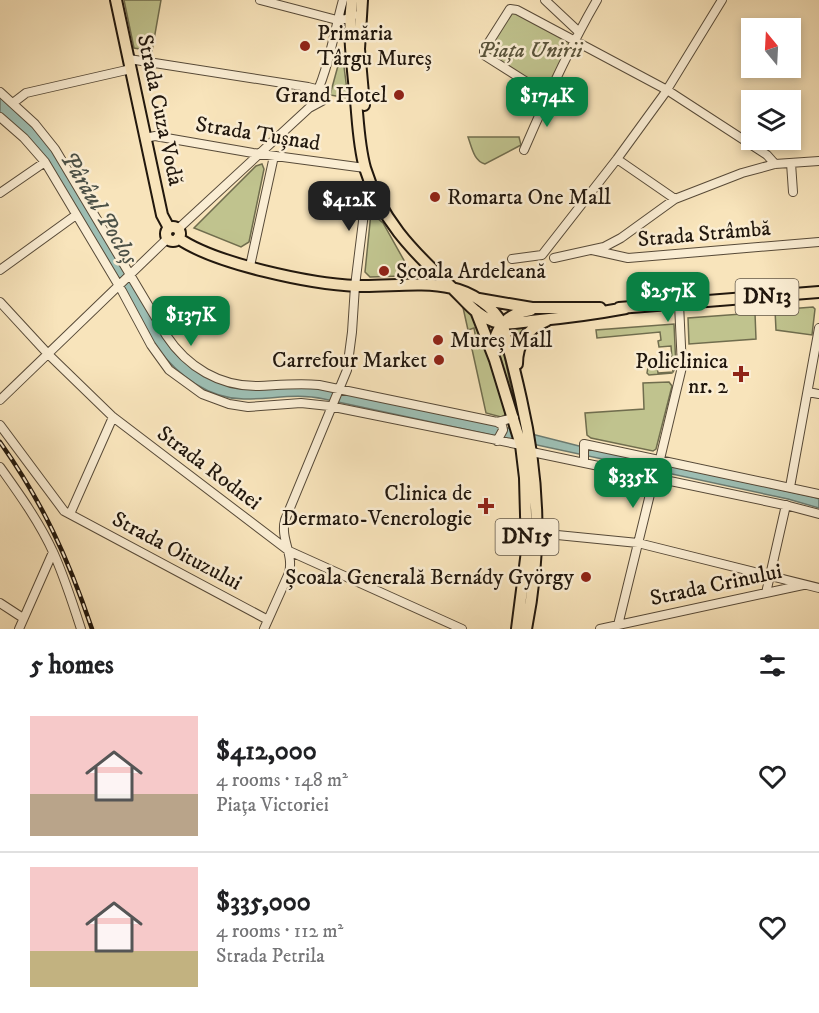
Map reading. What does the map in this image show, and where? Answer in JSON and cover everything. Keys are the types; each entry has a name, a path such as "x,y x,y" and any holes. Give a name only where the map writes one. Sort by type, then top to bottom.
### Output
{"main road":[{"name":"Strada Cuza Vodă","path":"116,0 162,215 173,233"},
{"path":"352,0 350,37 365,168"},
{"name":"DN15","path":"361,5 359,49 367,149 365,168 372,187 389,218 411,250 475,311 495,360 521,445 525,478 527,552 517,629"},
{"path":"173,233 194,248 250,266 328,283 355,286 453,288"},
{"name":"DN15","path":"453,288 478,299 502,324 518,383 532,452 537,533 535,574 526,629"},
{"name":"DN13","path":"552,319 626,308 819,292"},
{"name":"DN13","path":"478,299 515,306 543,308 626,308"},
{"path":"495,360 494,343 502,324 513,315 543,308"},
{"path":"475,311 487,319 502,324 552,319"},
{"path":"518,383 517,354 524,337 535,327 552,319"}],"street":[{"path":"260,0 337,20 350,17 361,5"},
{"path":"0,400 119,284 309,108 320,89 343,0"},
{"path":"545,0 579,32"},
{"path":"524,150 547,95 597,0"},
{"path":"512,259 542,255 617,159 667,90 722,0"},
{"path":"547,95 485,57 484,50 509,10 512,9 574,40 667,90 766,154 775,164"},
{"path":"337,20 339,26 350,37"},
{"path":"13,103 26,93 130,64 320,89"},
{"path":"0,92 35,124 55,148 173,345 189,362 203,372 225,382 240,385 300,383 497,422 502,425 503,430 497,441"},
{"path":"0,117 24,138 45,162 119,284 159,357 169,370 202,394 218,401 241,406 333,404 521,445"},
{"name":"Strada Tușnad","path":"145,138 164,137 260,154 365,168"},
{"path":"250,266 274,156"},
{"path":"617,159 675,199"},
{"name":"Strada Strâmbă","path":"554,258 592,250 621,238 675,199 742,173 775,164 819,161"},
{"path":"0,193 45,162"},
{"path":"791,163 793,192"},
{"path":"264,629 289,573 291,563 284,538 285,520 346,370 364,213 372,187"},
{"path":"0,270 76,215"},
{"name":"Strada Strâmbă","path":"592,250 628,258 819,242"},
{"name":"Strada Rodnei","path":"0,302 48,354 113,417 289,551 462,629"},
{"path":"660,459 681,377 683,356 679,304"},
{"path":"790,487 819,328"},
{"path":"808,392 819,394"},
{"path":"70,514 113,417"},
{"path":"497,422 514,418"},
{"name":"Strada Oituzului","path":"0,425 59,505 70,514 268,620"},
{"path":"584,462 584,444 819,494"},
{"path":"532,452 819,514"},
{"path":"0,467 19,494 53,552 81,629"},
{"path":"618,625 654,478"},
{"path":"766,593 786,506"},
{"path":"537,533 638,543 819,588"},
{"path":"18,629 53,552"},
{"name":"Strada Crinului","path":"600,629 805,585"},
{"path":"0,603 24,618"}],"green space":[{"path":"124,0 161,0 152,51 134,48"},
{"name":"Piața Unirii","path":"510,9 574,40 547,95 485,57 484,50"},
{"path":"342,51 348,98 330,95"},
{"path":"468,137 519,137 521,145 485,164 476,157"},
{"path":"262,164 264,169 249,242 241,247 194,228 256,166"},
{"path":"371,213 383,223 410,271 403,276 370,277 365,272"},
{"path":"462,303 476,322 506,409 505,415 501,417 486,413 470,340 476,339 474,328 468,330"},
{"path":"813,307 815,309 812,335 776,330 775,310"},
{"path":"755,313 756,339 689,344 688,318"},
{"path":"674,324 676,368 673,372 671,346 659,347 660,332 597,338 596,330"},
{"path":"508,327 528,327 517,339 514,348"},
{"path":"500,333 514,403 499,360"},
{"path":"657,366 658,373 673,372 649,375 647,373 648,367"},
{"path":"669,382 672,386 656,449 653,451 591,438 587,435 585,413 644,409 643,383"}],"water":[{"name":"Pârâul Pocloș","path":"0,97 50,146 166,342 182,360 207,377 215,381 306,385 492,424 587,448 814,497 819,499 819,508 788,499 314,397 246,399 219,395 207,390 175,368 157,348 25,135 0,113"}],"railway":[{"path":"0,442 42,509 74,578 92,629"}],"place":[{"name":"Primăria Târgu Mureș","path":"305,46"},
{"name":"Grand Hotel","path":"399,95"},
{"name":"Romarta One Mall","path":"435,197"},
{"name":"Școala Ardeleană","path":"384,271"},
{"name":"Mureș Mall","path":"438,340"},
{"name":"Carrefour Market","path":"439,360"},
{"name":"Policlinica nr. 2","path":"741,374"},
{"name":"Clinica de Dermato-Venerologie","path":"486,506"},
{"name":"Școala Generală Bernády György","path":"586,577"}]}
